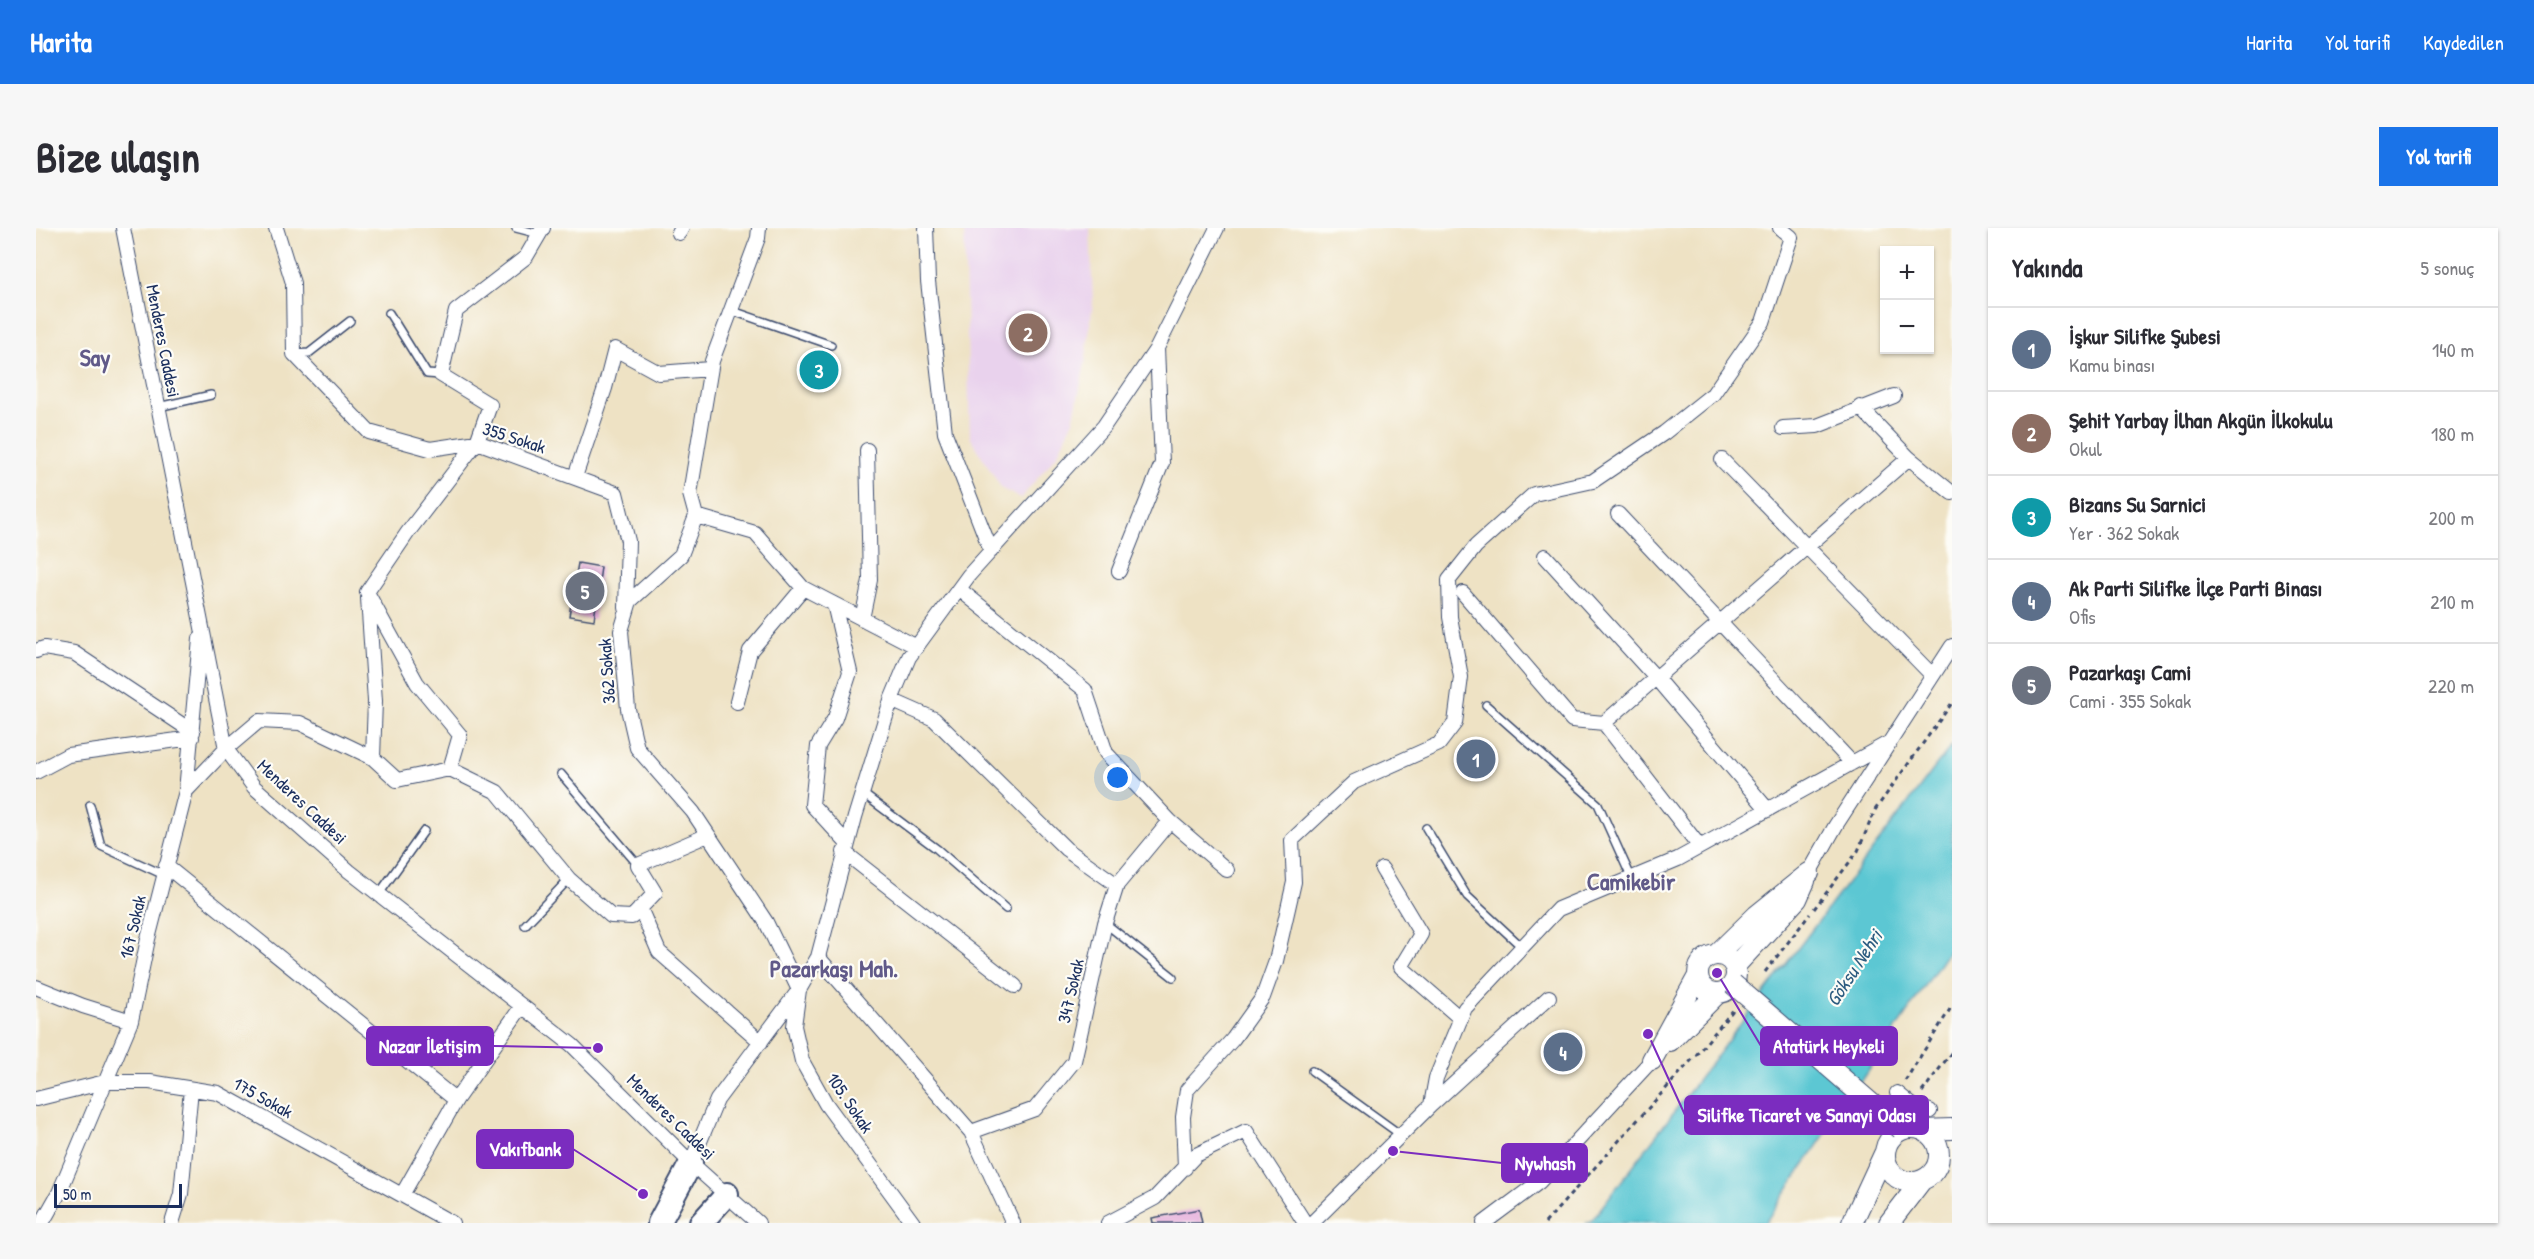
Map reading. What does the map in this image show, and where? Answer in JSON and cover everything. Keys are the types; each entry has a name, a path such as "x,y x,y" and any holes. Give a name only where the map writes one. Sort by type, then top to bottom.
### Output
{"main road":[{"path":"1652,1060 1698,976 1699,967 1704,960 1716,955 1757,915 1809,873"},
{"path":"1652,1060 1728,981 1797,899 1809,873"},
{"path":"1716,955 1729,959 1728,981"},
{"path":"1698,976 1702,985 1709,991 1728,981"},
{"path":"1728,981 1901,1130"},
{"path":"1852,1223 1893,1135 1901,1130 1912,1128 1952,1129"},
{"path":"1889,1223 1922,1180 1944,1164 1937,1144 1931,1135 1922,1130"},
{"path":"1884,1154 1892,1174 1901,1180 1911,1182 1922,1180"},
{"path":"659,1223 691,1163"},
{"path":"701,1223 727,1194"}],"street":[{"name":"Menderes Caddesi","path":"123,228 226,749 254,787 379,894 572,1045 691,1163 758,1223"},
{"path":"276,228 293,283 294,354"},
{"path":"759,228 758,238 710,369 690,494 696,516 755,532 804,588 917,646"},
{"path":"926,228 928,281 945,433 991,551"},
{"path":"691,1163 717,1100 799,990 818,957 862,794 891,700 909,657 959,589 991,551 1104,426 1157,348 1217,228"},
{"path":"1185,1168 1183,1117 1186,1090 1233,1039 1263,997 1276,961 1294,882 1292,840 1354,782 1439,744 1455,723 1461,677 1450,616 1449,580 1476,546 1534,494 1593,482 1664,433 1713,394 1762,322 1791,237 1780,228"},
{"path":"373,758 375,701 367,592 408,532 477,442 490,405 441,375 456,311 526,257 541,231"},
{"path":"1119,571 1162,463 1157,348"},
{"path":"574,477 605,388 615,349 659,373 710,369"},
{"name":"355 Sokak","path":"294,354 369,432 430,448 477,442 616,492 628,541 626,615"},
{"path":"1783,428 1817,426 1860,407 1893,396"},
{"path":"1860,407 1909,458 1952,493"},
{"path":"862,619 870,580 867,450"},
{"path":"1463,593 1572,720 1604,723 1909,458"},
{"path":"1722,460 1932,675"},
{"path":"1618,514 1852,763"},
{"name":"362 Sokak","path":"696,516 681,555 630,601 621,631 628,709 638,748 693,812 766,922 799,990"},
{"path":"1545,556 1656,678 1768,810"},
{"path":"737,702 750,651 804,588"},
{"path":"959,589 1084,690 1106,753 1170,821 1227,870"},
{"path":"367,592 417,683 460,735 450,769"},
{"path":"834,604 850,672 835,718 818,746 812,805 846,847 1015,986"},
{"name":"167 Sokak","path":"42,1223 59,1193 131,1021 148,939 186,791 201,623"},
{"path":"1809,873 1836,825 1952,646"},
{"path":"36,651 44,648 74,653 192,735"},
{"path":"891,700 934,720 1066,849 1116,885"},
{"path":"186,791 226,749 259,721 300,723 373,758 397,780 450,769 496,792 569,879 611,916 632,917 655,893 638,865 708,835"},
{"path":"1604,723 1700,847"},
{"path":"36,772 68,756 192,735"},
{"path":"1431,1105 1436,1078 1465,1008 1558,909 1631,877 1678,860 1890,742"},
{"name":"347 Sokak","path":"971,1132 1035,1109 1074,1061 1105,923 1116,885 1170,821"},
{"path":"1382,869 1421,934 1401,967 1461,1019"},
{"path":"165,871 456,1100"},
{"path":"640,908 659,952 760,1042"},
{"path":"818,957 971,1132 1013,1223"},
{"path":"36,987 83,1006 131,1021"},
{"name":"105. Sokak","path":"799,990 794,1026 802,1061 826,1104 913,1223"},
{"path":"1312,1223 1431,1105 1549,997"},
{"path":"402,1195 456,1100 522,1006"},
{"path":"1484,1223 1539,1182 1652,1060"},
{"name":"175 Sokak","path":"36,1099 105,1082 150,1082 218,1094 452,1223"},
{"path":"172,1223 181,1194 191,1089"},
{"path":"1897,1094 1913,1106 1930,1111"},
{"path":"1108,1223 1155,1198 1196,1155 1246,1131 1305,1223"}],"lane":[{"path":"516,228 541,231"},
{"path":"730,310 831,345"},
{"path":"390,313 428,374 441,375"},
{"path":"294,354 309,353 350,321"},
{"path":"158,407 211,395"},
{"path":"1486,705 1598,804 1631,877"},
{"path":"561,774 638,865"},
{"path":"862,794 937,849 1006,909"},
{"path":"90,805 101,846 165,871"},
{"path":"1426,828 1467,896 1522,947"},
{"path":"379,894 424,831"},
{"path":"525,925 569,879"},
{"path":"1105,923 1173,977"},
{"path":"1312,1071 1401,1135"}],"path":[{"path":"1765,972 1858,851 1875,810 1952,703"},
{"path":"1897,1094 1952,1006"},
{"path":"1545,1223 1697,1054 1735,1008"},
{"path":"1930,1111 1921,1105 1919,1096 1952,1052"}],"shaded area":[{"path":"964,228 1090,228 1093,302 1085,364 1073,422 1057,455 1021,498 1002,489 970,437"}],"water":[{"name":"Göksu Nehri","path":"1952,745 1952,946 1765,1223 1586,1223 1592,1220"}],"building":[{"path":"578,563 601,567 594,620 569,616"},
{"path":"1199,1209 1202,1223 1153,1223 1152,1218"}],"place":[{"name":"Şehit Yarbay İlhan Akgün İlkokulu","path":"1028,333"},
{"name":"Bizans Su Sarnici","path":"819,370"},
{"name":"Pazarkaşı Cami","path":"585,591"},
{"name":"İşkur Silifke Şubesi","path":"1476,759"},
{"name":"Atatürk Heykeli","path":"1717,973"},
{"name":"Silifke Ticaret ve Sanayi Odası","path":"1648,1034"},
{"name":"Nazar İletişim","path":"598,1048"},
{"name":"Ak Parti Silifke İlçe Parti Binası","path":"1563,1052"},
{"name":"Nywhash","path":"1393,1151"},
{"name":"Vakıfbank","path":"643,1194"}],"district":[{"name":"Say","path":"95,358"},
{"name":"Camikebir","path":"1631,882"},
{"name":"Pazarkaşı Mah.","path":"834,969"}]}
